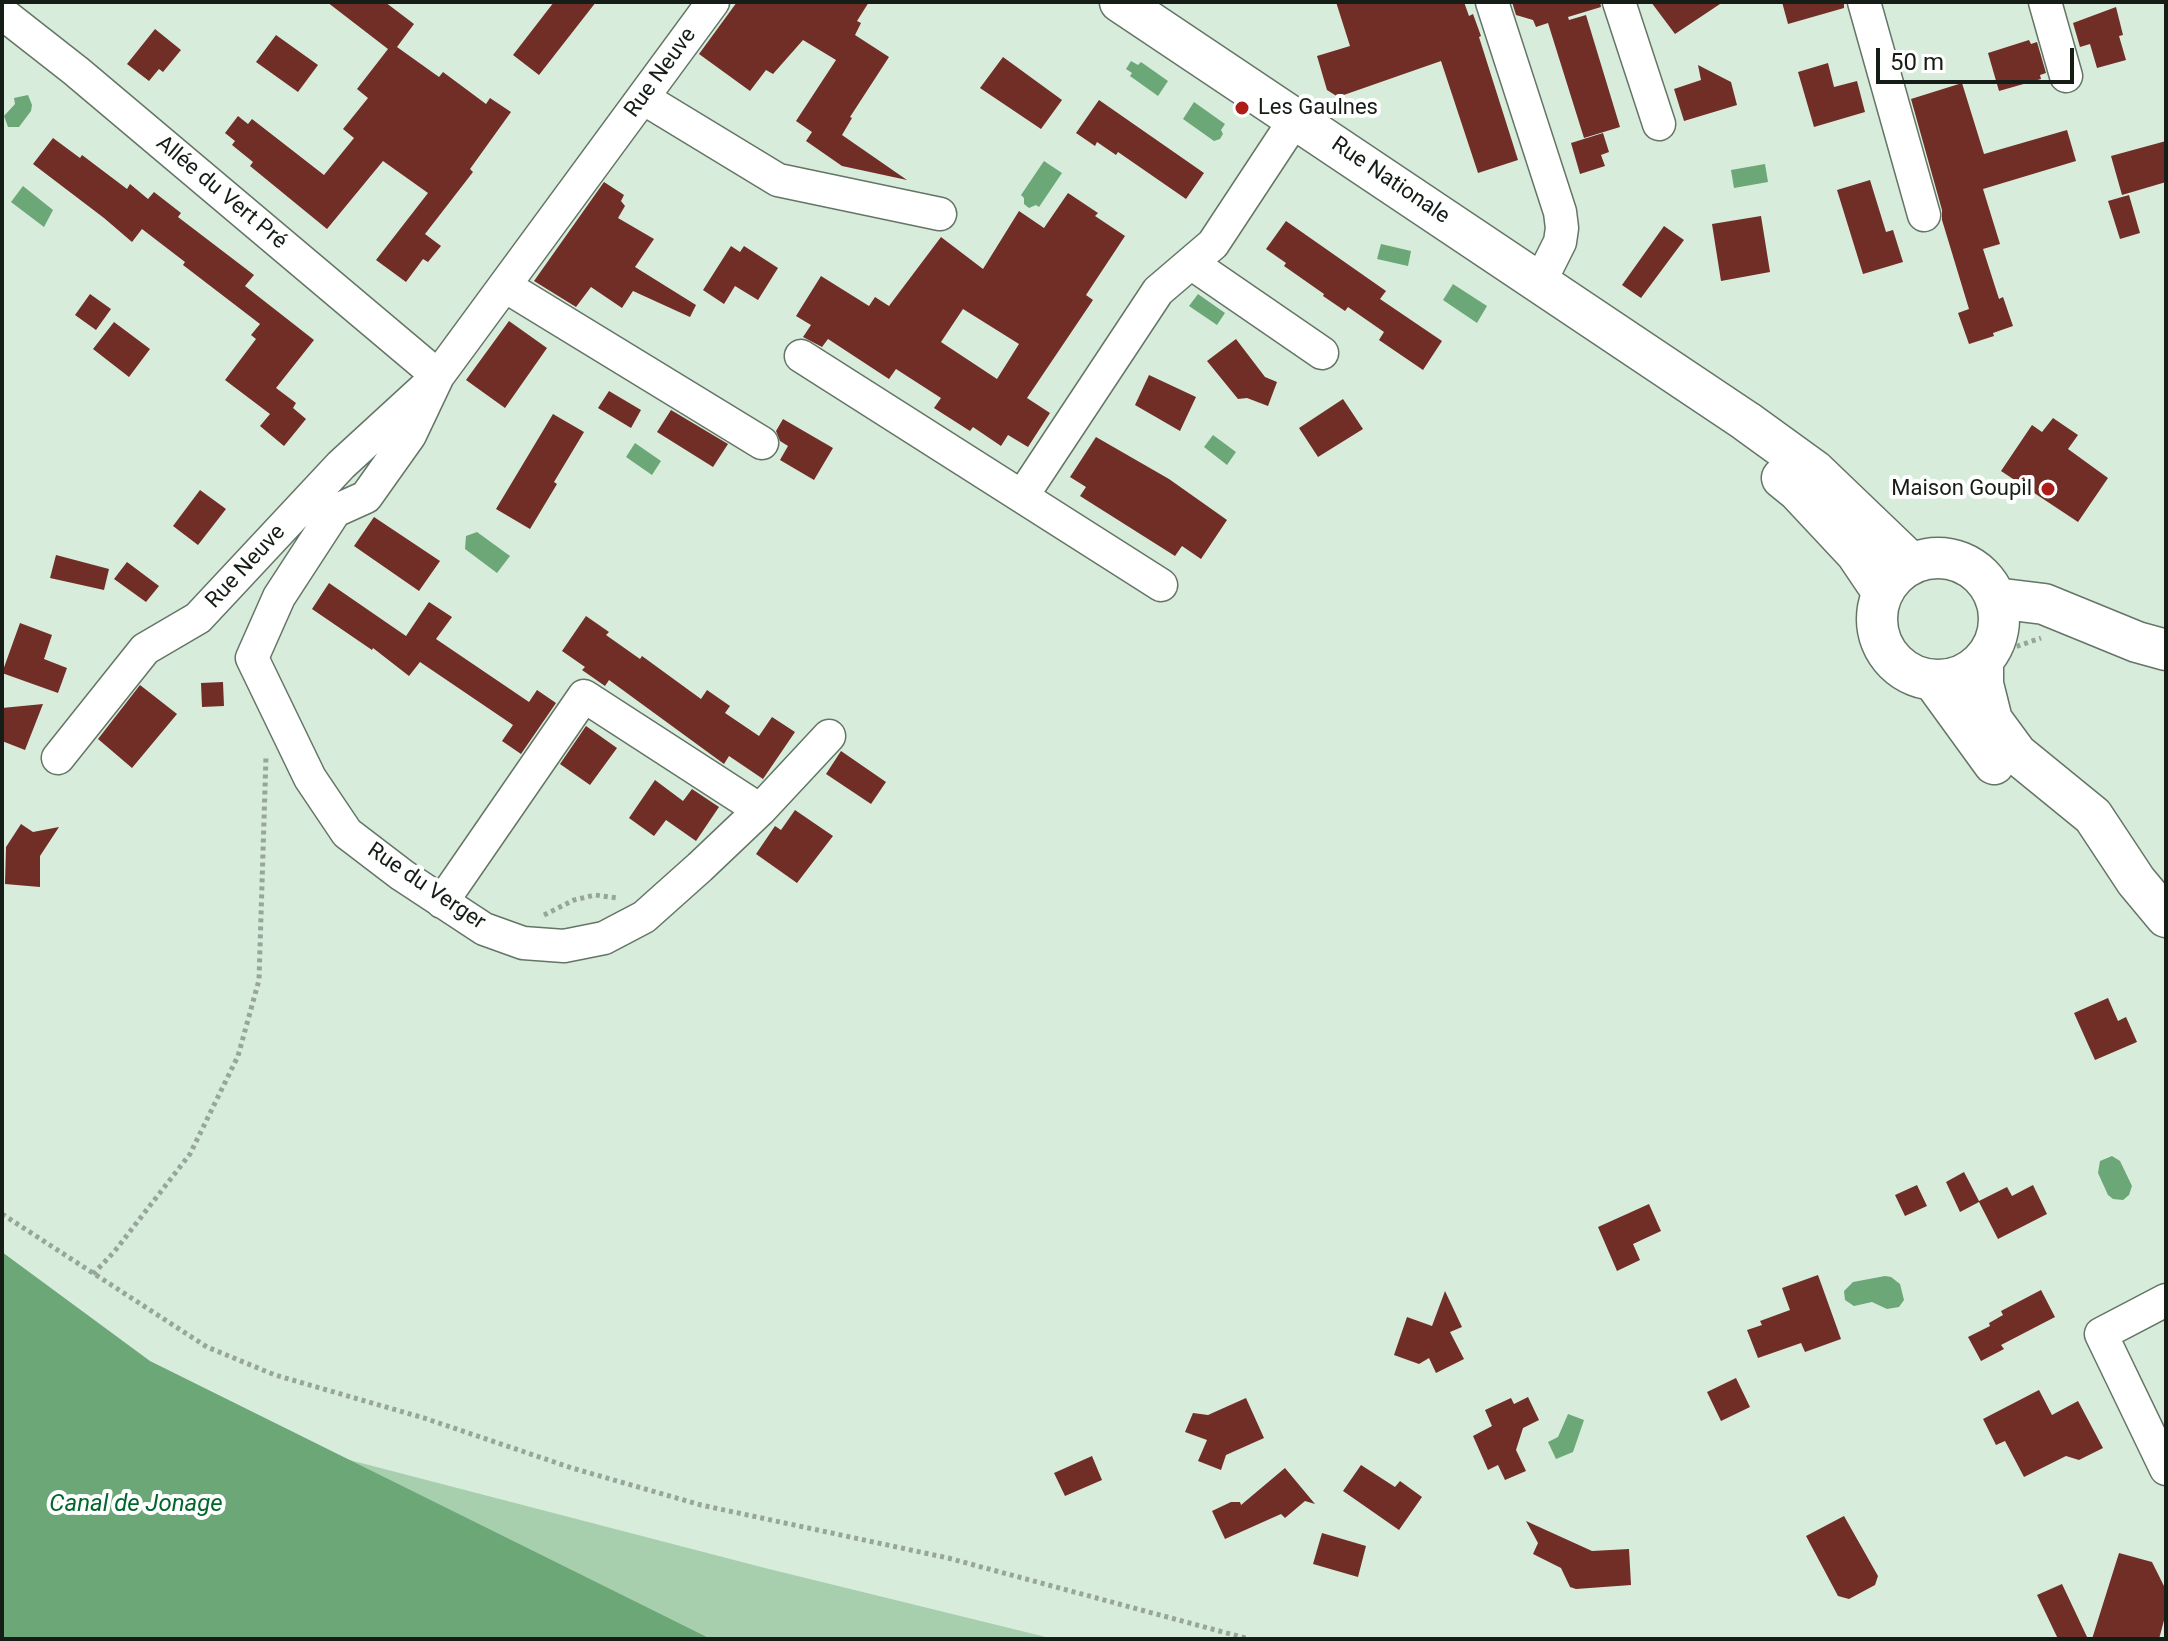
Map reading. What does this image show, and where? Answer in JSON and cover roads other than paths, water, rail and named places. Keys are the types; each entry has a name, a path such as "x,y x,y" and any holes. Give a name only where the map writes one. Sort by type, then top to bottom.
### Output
{"main road":[{"name":"Rue Nationale","path":"1120,2 1580,308 1815,471 1912,564"},
{"name":"Rue Nationale","path":"1580,308 1798,491 1856,553 1883,593"},
{"path":"1992,631 1964,674 1933,680 1900,667 1883,646 1877,619 1883,593 1890,581 1912,564 1928,559 1960,563 1975,571 1987,583 1992,631 1983,684 1992,720 2017,754 2093,816 2136,881 2166,917"},
{"path":"1992,631 2045,626 2152,646"},
{"path":"1933,680 1993,763 2136,881"}],"street":[{"name":"Rue Neuve","path":"58,758 145,649 198,618 341,465 438,376 713,2"},
{"path":"1492,2 1560,212 1560,242 1540,282"},
{"path":"1619,2 1659,124"},
{"path":"1864,2 1924,215"},
{"path":"2045,2 2066,76"},
{"name":"Allée du Vert Pré","path":"2,13 76,71 438,376"},
{"path":"643,98 778,180 940,214"},
{"path":"1023,495 1158,291 1213,244 1296,118"},
{"path":"1191,263 1322,353"},
{"path":"505,286 762,443"},
{"path":"801,356 1161,585"},
{"name":"Rue Neuve","path":"366,497 410,435 438,376"},
{"name":"Rue du Verger","path":"366,497 335,511 279,597 252,658 310,778 347,833 484,929 523,943 564,946 604,938 644,917 760,810 829,736"},
{"path":"442,902 584,696 760,810"},
{"path":"2166,1300 2101,1334 2166,1469"}],"water":[{"path":"1131,61 1138,65 1141,62 1168,81 1158,96 1130,76 1132,73 1126,69"},
{"path":"28,95 31,111 19,127 8,127 4,116 15,104 14,98"},
{"path":"1194,102 1225,124 1220,139 1214,141 1183,119"},
{"path":"1044,161 1062,173 1039,207 1029,208 1021,195"},
{"path":"1765,164 1768,182 1734,188 1731,170"},
{"path":"23,186 53,210 44,227 11,202"},
{"path":"1381,244 1411,251 1408,266 1377,259"},
{"path":"1453,284 1487,306 1477,323 1443,300"},
{"path":"1198,294 1225,313 1217,325 1189,306"},
{"path":"1213,435 1236,452 1227,465 1204,447"},
{"path":"635,443 661,461 652,475 626,457"},
{"path":"477,532 510,556 497,573 465,549 466,536"},
{"path":"2112,1156 2120,1161 2132,1186 2123,1200 2108,1195 2098,1173 2100,1161"},
{"name":"Canal de Jonage","path":"2,1252 150,1361 711,1639 2,1639"},
{"path":"1885,1276 1900,1284 1904,1300 1899,1307 1887,1309 1872,1302 1854,1306 1845,1300 1844,1291 1853,1282"},
{"path":"1568,1414 1584,1420 1573,1452 1556,1459 1548,1442 1558,1437"}],"place":[{"name":"Les Gaulnes","path":"1242,108"},
{"name":"Maison Goupil","path":"2048,489"}]}
